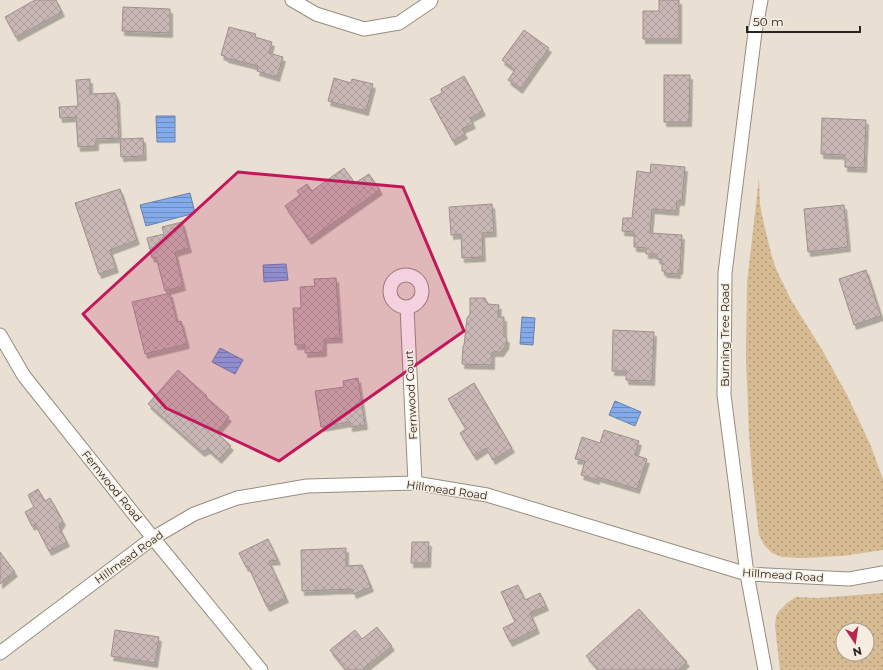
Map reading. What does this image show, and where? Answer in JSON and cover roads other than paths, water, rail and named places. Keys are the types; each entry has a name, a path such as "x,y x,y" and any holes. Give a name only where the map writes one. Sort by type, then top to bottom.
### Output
{"street":[{"path":"292,0 316,14 364,28 399,23 431,0"},
{"name":"Burning Tree Road","path":"761,0 725,273 724,395 747,574 765,670"},
{"name":"Fernwood Court","path":"407,307 415,483"},
{"name":"Fernwood Road","path":"0,335 24,376 153,538 261,670"},
{"name":"Hillmead Road","path":"0,653 153,538 194,514 237,498 307,486 415,483 487,495 747,574 849,579 883,573"}],"water":[{"path":"156,116 175,116 175,142 157,142"},
{"path":"190,193 195,213 146,226 140,205"},
{"path":"286,264 288,280 264,282 263,265"},
{"path":"522,317 535,318 533,345 520,344"},
{"path":"220,348 243,360 235,374 212,362"},
{"path":"615,401 641,412 635,426 609,415"}]}
